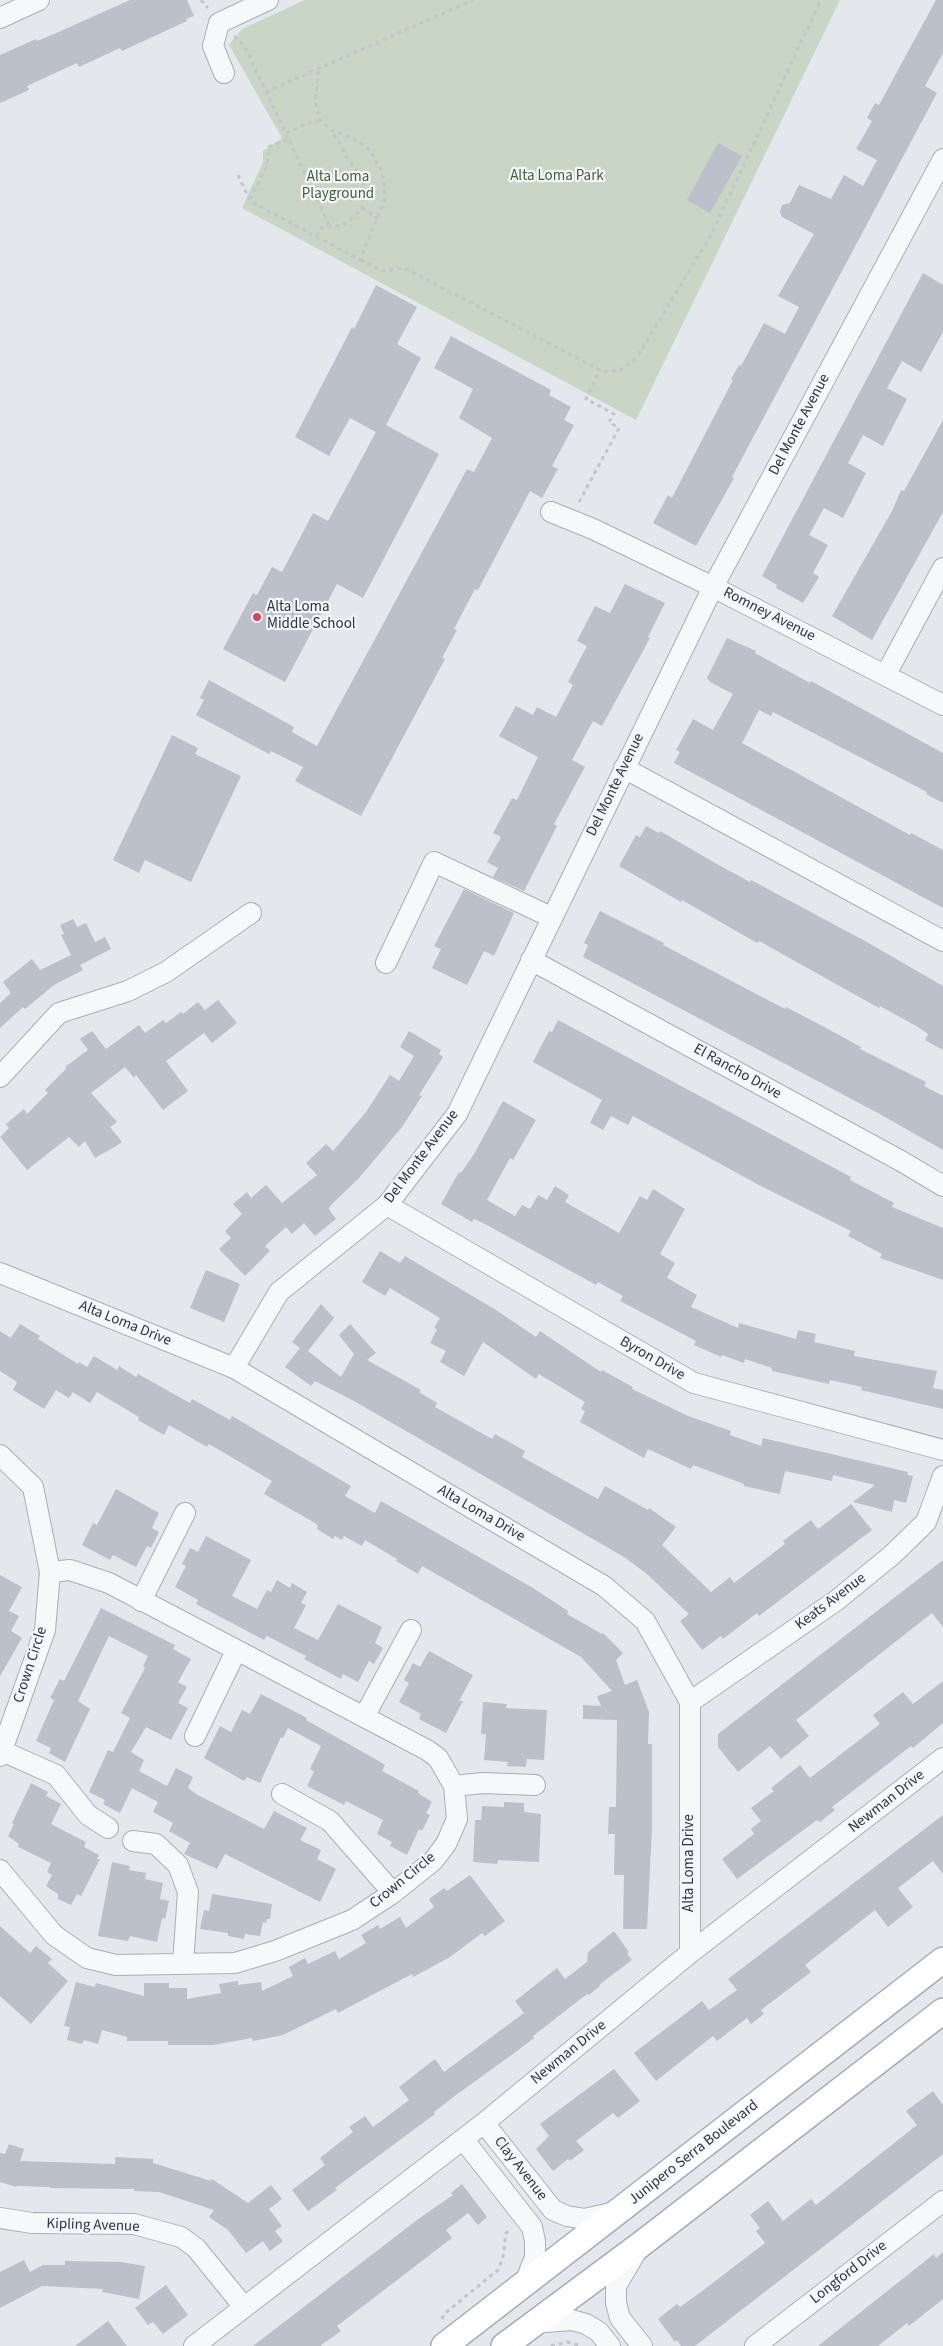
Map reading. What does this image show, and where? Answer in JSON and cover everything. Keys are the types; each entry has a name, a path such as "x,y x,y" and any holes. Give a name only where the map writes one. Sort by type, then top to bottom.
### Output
{"main road":[{"name":"Junipero Serra Boulevard","path":"441,2336 525,2283 943,1960"},
{"path":"504,2346 640,2245 943,2011"}],"street":[{"path":"0,18 38,0"},
{"path":"224,73 213,46 219,23 268,0"},
{"name":"Del Monte Avenue","path":"234,1368 280,1292 386,1206 457,1114 713,587 943,159"},
{"name":"Romney Avenue","path":"551,512 594,529 713,587 886,674 943,705"},
{"path":"886,674 943,568"},
{"path":"624,768 943,941"},
{"path":"386,962 434,862 552,917"},
{"path":"0,1077 60,1013 128,991 166,972 251,914"},
{"name":"El Rancho Drive","path":"531,960 943,1186"},
{"name":"Byron Drive","path":"386,1206 694,1383 943,1450"},
{"name":"Alta Loma Drive","path":"0,1273 234,1368 604,1586 645,1621 690,1702 690,1953"},
{"name":"Crown Circle","path":"0,1455 33,1487 50,1572 45,1630 1,1753"},
{"name":"Keats Avenue","path":"690,1702 837,1600 892,1555 926,1522 943,1476"},
{"path":"142,1601 186,1513"},
{"name":"Crown Circle","path":"0,1870 54,1935 87,1958 116,1965 235,1963 276,1951 352,1920 393,1893 433,1861 446,1844 457,1820 454,1786 438,1758 427,1750 109,1583 70,1570 50,1572"},
{"path":"364,1717 412,1630"},
{"path":"195,1736 236,1651"},
{"path":"1,1753 56,1775 88,1815 108,1828"},
{"name":"Newman Drive","path":"194,2346 484,2123 690,1953 943,1758"},
{"path":"454,1786 483,1783 535,1785"},
{"path":"282,1794 330,1821 393,1893"},
{"path":"132,1841 156,1844 178,1865 188,1892 183,1964"},
{"name":"Clay Avenue","path":"484,2123 553,2210 567,2216 585,2219 617,2212"},
{"name":"Clay Avenue","path":"463,2139 532,2227 535,2241 535,2257 525,2283"},
{"name":"Longford Drive","path":"755,2346 943,2201"},
{"name":"Kipling Avenue","path":"0,2218 32,2223 134,2224 181,2238 196,2248 244,2308"},
{"path":"640,2245 616,2286 616,2303 620,2318 642,2346"},
{"path":"534,2323 572,2320 586,2324 599,2332 610,2346"}],"path":[{"path":"266,92 474,0"},
{"path":"238,175 249,199 360,260 382,271 404,268 604,372 622,370 637,357 710,237 821,0"},
{"path":"219,23 244,45 330,227"},
{"path":"319,68 315,102 321,121 332,130 358,141 370,150 380,168 384,182 386,199 360,260"},
{"path":"286,133 313,122 321,121"},
{"path":"316,236 322,228 342,225 362,208 366,195 362,178 346,156 332,130"},
{"path":"249,199 267,166 269,147 289,139"},
{"path":"362,208 377,218"},
{"path":"586,506 578,502 619,428 609,422 614,414 586,399 600,370"},
{"path":"441,2336 444,2314 498,2270 506,2245 506,2233"},
{"path":"551,2346 568,2342 582,2346"}],"green space":[{"name":"Alta Loma Park","path":"305,0 840,0 636,420 242,208 263,162 263,151 282,138 229,45 242,29"}],"building":[{"path":"130,0 187,0 194,16 122,51 120,48 79,67 77,63 27,86 29,90 0,103 0,55 36,39 37,41 54,34"},
{"path":"936,0 943,0 943,53 925,86 937,93 732,477 734,478 696,546 653,523 668,495 672,498 733,380 731,379 739,365 741,366 764,323 785,334 799,307 778,296 814,234 782,217 780,212 782,205 790,203 799,185 831,199 844,175 863,186 877,160 856,149 872,121 867,118 875,103 879,105"},
{"path":"718,143 742,156 710,213 687,200"},
{"path":"923,273 943,285 943,332 921,372 902,361 887,388 907,399 883,446 863,435 848,463 866,473 843,518 824,508 809,535 828,545 813,573 819,577 803,603 776,588 777,585 762,576"},
{"path":"376,285 417,307 397,344 421,358 386,425 439,454 363,598 337,584 285,682 223,649 253,593 257,595 272,567 282,572 313,513 328,521 376,432 350,418 329,456 295,437"},
{"path":"451,336 551,390 549,395 571,407 564,420 574,425 552,466 558,469 542,498 530,491 478,590 475,589 454,629 457,630 442,658 445,659 361,816 295,781 303,767 271,751 269,754 196,715 204,700 200,698 209,680 294,727 292,732 317,746 467,469 474,472 492,438 459,418 473,389 434,368"},
{"path":"943,420 943,512 872,640 832,616 892,511 901,490 904,491"},
{"path":"625,584 665,603 648,637 650,638 602,726 593,721 572,760 585,767 554,824 557,826 524,891 493,877 498,868 487,862 501,837 493,833 512,798 517,800 538,757 499,736 516,706 533,715 537,707 556,717 573,685 568,682 587,646 577,641 595,606 610,613"},
{"path":"727,638 756,651 755,653 810,683 811,681 943,753 943,803 926,794 927,792 773,712 771,716 759,710 742,743 910,835 911,833 943,850 943,908 674,763 680,752 676,750 693,719 713,730 733,694 710,682 707,678"},
{"path":"172,735 198,748 195,754 241,776 191,882 145,860 139,873 113,860"},
{"path":"646,826 659,833 660,831 750,882 751,880 865,941 943,986 943,1050 925,1040 928,1034 918,1027 880,1006 879,1008 759,941 757,943 619,866 636,835 640,837"},
{"path":"464,889 514,913 494,956 484,951 467,985 432,968 441,949 434,946"},
{"path":"600,911 664,943 663,945 785,1009 786,1007 815,1022 861,1047 860,1049 926,1082 924,1086 943,1096 943,1150 878,1113 583,957 588,945 584,943"},
{"path":"73,919 77,927 86,923 95,942 105,937 111,949 80,965 83,970 54,985 25,1009 23,1007 0,1028 0,1003 11,993 3,982 32,959 40,970 71,955 61,935 64,934 60,925"},
{"path":"218,1000 237,1023 212,1043 204,1033 166,1061 188,1091 163,1110 136,1075 134,1078 125,1067 91,1093 117,1122 110,1127 122,1142 116,1146 95,1158 85,1141 79,1147 69,1137 27,1170 0,1137 9,1128 6,1124 24,1109 27,1114 48,1093 45,1090 66,1069 65,1067 88,1050 80,1039 92,1031 106,1049 139,1025 145,1033 163,1020 166,1023 181,1012 183,1014 198,1002 205,1010"},
{"path":"558,1020 851,1177 850,1180 894,1203 892,1207 943,1228 943,1280 880,1258 882,1254 848,1236 851,1231 757,1184 633,1116 628,1125 611,1116 603,1130 590,1123 602,1100 533,1062 549,1031 552,1032"},
{"path":"409,1031 441,1050 439,1054 443,1057 419,1095 422,1096 402,1127 359,1178 330,1206 329,1209 336,1219 315,1236 304,1223 292,1234 286,1227 265,1246 270,1251 245,1276 219,1249 231,1238 225,1231 242,1214 233,1204 247,1192 251,1198 266,1185 282,1203 317,1175 306,1163 326,1144 333,1151 366,1112 390,1075 399,1081 414,1056 400,1047"},
{"path":"503,1101 536,1120 513,1160 510,1158 487,1200 515,1216 522,1205 530,1209 538,1195 547,1200 555,1186 569,1195 565,1202 619,1233 640,1196 647,1200 653,1189 685,1209 660,1254 675,1263 667,1278 697,1295 691,1307 738,1328 739,1323 796,1339 798,1330 816,1334 814,1342 855,1351 854,1356 937,1371 933,1388 943,1390 943,1409 861,1390 862,1387 830,1380 829,1384 772,1371 772,1368 745,1359 744,1363 722,1355 721,1357 694,1345 696,1341 620,1301 623,1296 598,1282 596,1285 485,1224 474,1219 472,1222 441,1204 459,1172 461,1173 474,1154"},
{"path":"380,1251 400,1263 405,1256 496,1310 536,1337 540,1331 601,1372 602,1370 633,1387 632,1389 688,1416 731,1431 730,1435 761,1446 763,1438 908,1472 907,1475 913,1476 906,1503 894,1500 892,1512 853,1502 875,1485 833,1475 832,1481 785,1471 780,1494 744,1486 744,1484 693,1465 691,1469 648,1449 644,1458 580,1422 585,1411 581,1409 585,1402 539,1374 536,1379 483,1342 464,1376 440,1362 446,1351 430,1343 437,1329 434,1328 440,1318 390,1288 385,1296 362,1282"},
{"path":"206,1270 240,1284 224,1322 190,1308"},
{"path":"321,1304 334,1318 308,1351 341,1377 354,1354 339,1335 350,1324 376,1353 367,1360 421,1390 419,1392 437,1403 435,1407 492,1439 495,1434 525,1451 522,1457 598,1499 605,1486 648,1510 649,1508 676,1527 662,1545 711,1592 730,1577 734,1583 785,1544 783,1541 811,1520 818,1529 851,1504 872,1530 759,1616 757,1613 723,1639 721,1636 702,1650 680,1621 689,1614 647,1574 624,1557 354,1401 315,1381 311,1386 285,1367 300,1348 292,1342"},
{"path":"20,1324 40,1336 38,1339 78,1364 79,1362 87,1367 94,1356 117,1370 119,1366 136,1377 138,1374 190,1403 192,1399 230,1420 232,1416 351,1486 345,1496 375,1513 381,1501 533,1588 568,1611 567,1614 603,1633 623,1653 616,1660 625,1685 637,1680 649,1712 648,1744 652,1744 652,1828 647,1929 623,1929 624,1875 614,1875 615,1834 608,1834 609,1807 616,1807 617,1720 583,1719 583,1705 601,1706 597,1696 612,1691 581,1657 422,1566 418,1574 365,1540 362,1546 344,1536 342,1540 335,1536 333,1539 317,1529 318,1526 315,1523 264,1494 272,1481 209,1444 207,1447 169,1425 164,1435 138,1420 139,1417 97,1392 90,1403 73,1392 69,1398 56,1390 44,1409 13,1390 17,1382 0,1371 0,1331 11,1338"},
{"path":"116,1489 159,1513 152,1528 159,1532 151,1548 147,1546 136,1567 113,1555 110,1560 82,1545 93,1523 97,1525"},
{"path":"206,1536 251,1560 232,1596 257,1609 267,1590 271,1592 277,1580 290,1588 292,1583 307,1592 301,1603 306,1605 294,1628 318,1640 338,1604 382,1627 375,1643 383,1648 374,1664 369,1661 358,1682 343,1674 341,1679 304,1659 306,1656 267,1636 264,1640 196,1604 198,1600 175,1587 186,1566 182,1564 190,1548 198,1552"},
{"path":"943,1560 943,1627 932,1613 796,1720 809,1736 781,1759 770,1746 738,1772 718,1747 718,1734"},
{"path":"0,1575 22,1587 9,1611 19,1616 11,1631 22,1638 0,1676"},
{"path":"101,1608 175,1645 173,1649 191,1659 178,1682 187,1687 178,1703 188,1708 171,1740 146,1727 131,1752 144,1760 139,1771 167,1786 176,1768 193,1777 188,1788 196,1794 264,1829 274,1811 307,1828 300,1840 321,1850 317,1859 336,1869 320,1902 225,1854 217,1869 184,1854 190,1843 169,1831 173,1823 153,1812 158,1802 132,1788 120,1813 103,1804 105,1800 89,1792 108,1750 113,1752 130,1718 121,1713 145,1668 143,1666 148,1656 109,1636 78,1701 90,1709 65,1762 49,1753 51,1748 36,1741 54,1700 50,1698 60,1679 64,1681"},
{"path":"429,1651 473,1675 459,1701 463,1701 446,1733 419,1719 421,1714 399,1702 409,1683 404,1680 413,1663 420,1667"},
{"path":"943,1681 943,1723 913,1748 911,1746 832,1807 835,1810 820,1822 817,1820 737,1879 722,1859 754,1834 751,1829 761,1821 751,1808 774,1791 771,1788 800,1765 810,1778 880,1724 873,1715 903,1692 913,1704"},
{"path":"261,1694 307,1718 306,1720 385,1765 382,1771 419,1791 418,1793 432,1802 426,1813 430,1815 422,1831 419,1829 407,1855 390,1846 392,1842 377,1834 383,1820 346,1801 344,1805 307,1786 314,1772 310,1769 321,1746 288,1728 283,1738 281,1737 260,1783 247,1777 244,1781 204,1758 220,1726 231,1732 242,1710 250,1714"},
{"path":"483,1702 507,1704 506,1708 547,1710 544,1760 527,1759 526,1767 507,1766 508,1762 484,1760 486,1734 481,1734"},
{"path":"31,1783 48,1792 46,1796 61,1804 51,1824 86,1842 84,1847 99,1855 97,1859 100,1859 81,1896 77,1894 71,1905 58,1899 58,1894 46,1886 52,1875 47,1872 51,1863 18,1847 19,1844 8,1836 14,1824 12,1823"},
{"path":"504,1802 524,1803 524,1812 541,1814 539,1862 498,1860 497,1864 473,1862 475,1820 481,1820 482,1806 504,1807"},
{"path":"943,1815 943,1874 933,1861 898,1888 913,1907 888,1927 875,1910 805,1965 811,1972 761,2010 764,2014 751,2024 747,2018 717,2041 713,2036 656,2081 634,2053 702,2001 709,2010 737,1990 728,1979"},
{"path":"112,1862 130,1866 129,1870 146,1873 145,1879 163,1883 160,1899 169,1901 165,1919 162,1918 157,1942 130,1936 128,1941 98,1936"},
{"path":"470,1875 505,1921 485,1936 482,1933 450,1957 413,1977 412,1974 338,2013 336,2009 283,2035 253,2041 252,2038 213,2045 168,2045 168,2041 127,2041 127,2037 102,2030 98,2044 84,2040 82,2044 67,2040 70,2027 64,2026 76,1982 95,1987 96,1983 144,1996 144,1983 169,1983 169,1988 187,1988 187,1999 221,1993 219,1984 238,1981 238,1985 261,1982 262,1991 293,1976 289,1967 305,1958 308,1964 335,1951 339,1959 366,1943 361,1935 378,1925 380,1929 400,1917 406,1928 434,1907 429,1899 444,1888 447,1891"},
{"path":"212,1894 272,1904 270,1919 267,1919 266,1923 263,1922 260,1936 245,1934 244,1939 228,1936 228,1933 200,1929 204,1910 209,1911"},
{"path":"0,1926 30,1953 36,1946 52,1959 48,1963 68,1981 31,2024 0,1996"},
{"path":"614,1931 629,1952 627,1954 632,1960 589,1995 587,1994 533,2036 534,2038 434,2112 435,2114 335,2188 337,2190 308,2211 292,2190 325,2165 320,2158 353,2132 349,2127 365,2116 373,2127 409,2100 399,2087 435,2059 444,2072 524,2013 515,2001 557,1968 565,1979 587,1962 588,1952"},
{"path":"614,2069 640,2101 618,2118 613,2113 576,2141 584,2150 570,2161 568,2159 553,2171 536,2149 549,2136 540,2124"},
{"path":"933,2091 943,2105 943,2154 695,2346 681,2346 677,2340 675,2342 658,2319 677,2304 680,2307 765,2243 756,2231 760,2228 750,2215 768,2201 783,2221 811,2199 816,2205 917,2125 906,2111"},
{"path":"9,2144 24,2149 20,2161 115,2164 115,2157 153,2159 153,2163 211,2181 212,2179 248,2203 271,2185 282,2199 269,2209 282,2226 275,2231 283,2241 270,2251 263,2241 246,2253 228,2230 209,2217 214,2210 159,2192 134,2191 134,2189 16,2187 0,2182 0,2153 5,2154"},
{"path":"462,2184 487,2217 478,2225 468,2213 446,2230 452,2238 337,2326 341,2331 320,2346 253,2346 421,2217 453,2195 451,2193"},
{"path":"943,2252 943,2299 909,2326 907,2323 878,2346 818,2346 934,2254 936,2258"},
{"path":"24,2260 30,2272 43,2265 65,2265 65,2261 121,2262 145,2266 139,2299 102,2292 103,2289 42,2286 0,2308 0,2272"},
{"path":"166,2285 188,2315 163,2334 153,2322 148,2325 135,2308"},
{"path":"108,2321 127,2346 75,2346"}],"place":[{"name":"Alta Loma Middle School","path":"257,617"}],"park label":[{"name":"Alta Loma Playground","path":"338,186"}]}
